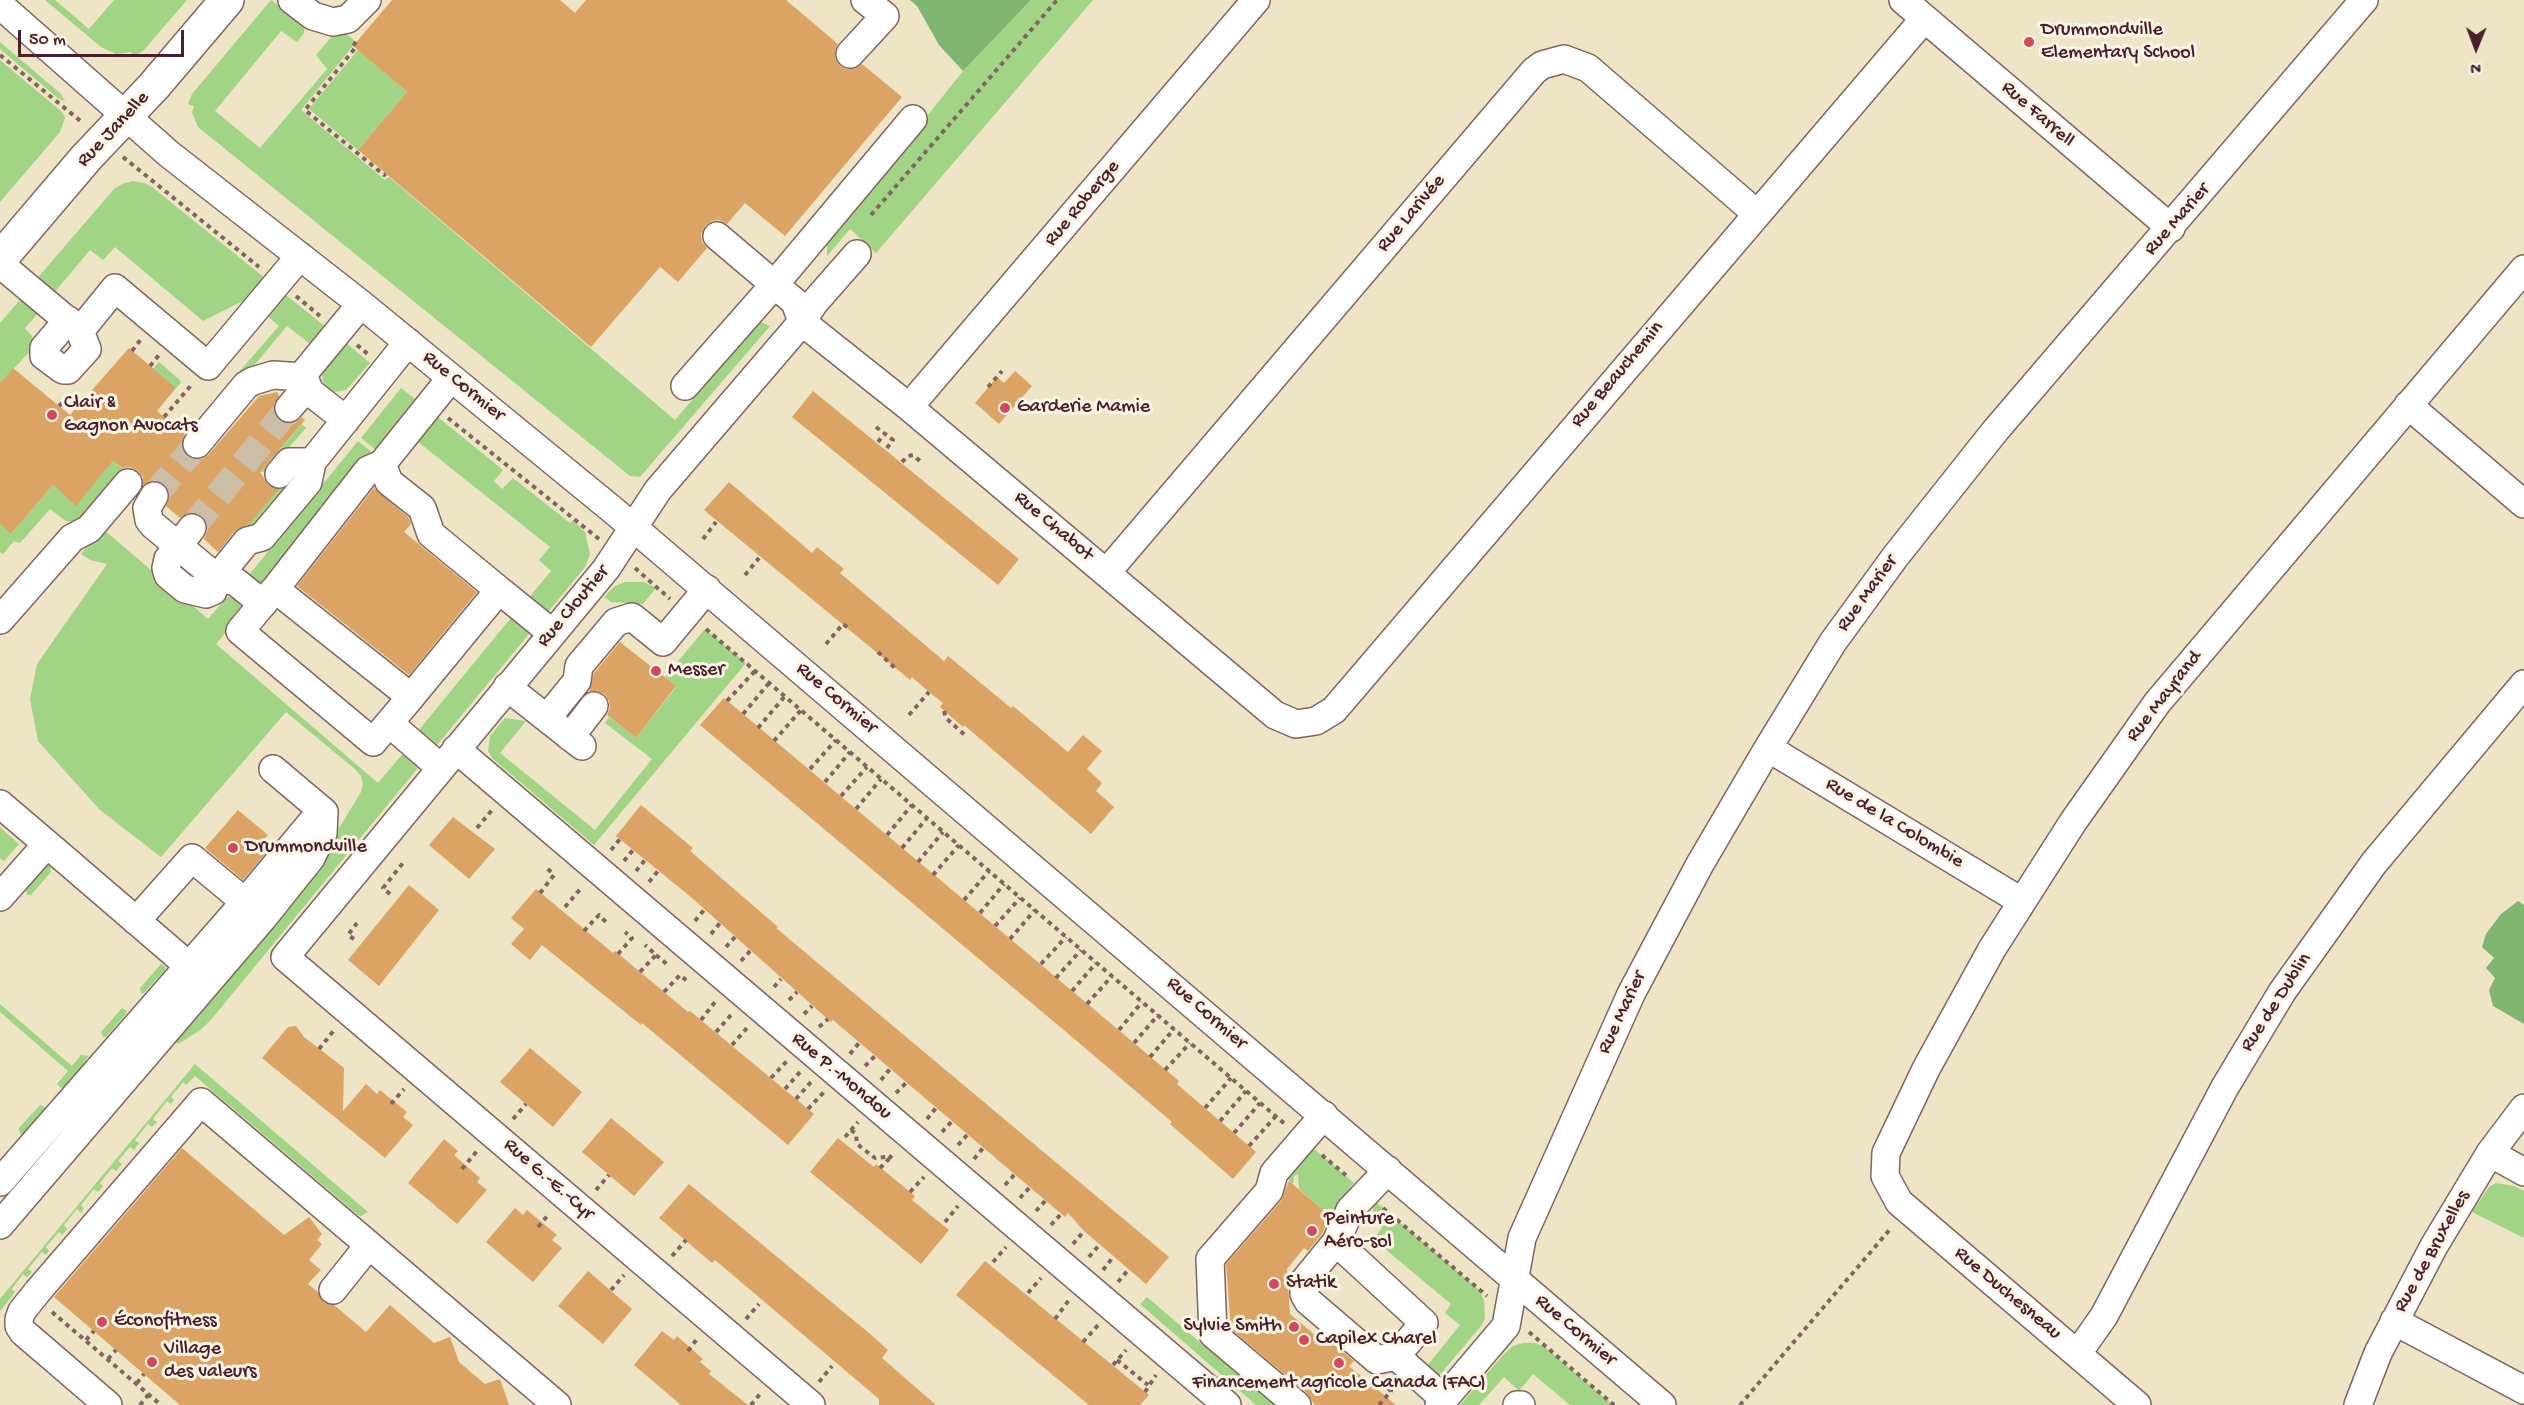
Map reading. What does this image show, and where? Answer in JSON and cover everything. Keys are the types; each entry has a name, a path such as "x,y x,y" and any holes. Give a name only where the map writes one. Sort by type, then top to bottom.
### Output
{"main road":[{"name":"Rue Janelle","path":"0,259 86,158 126,117 227,0"}],"street":[{"path":"292,0 313,16 333,22 348,19 368,0"},
{"path":"850,54 885,16 866,0"},
{"name":"Rue Roberge","path":"909,407 1256,0"},
{"name":"Rue Farrell","path":"1903,0 2171,228"},
{"name":"Rue Marier","path":"1442,1402 1506,1326 1525,1232 1631,994 1694,873 1767,748 1833,642 1902,549 1995,431 2364,0"},
{"name":"Rue Cormier","path":"0,5 169,154 408,342 707,589 1662,1405"},
{"name":"Rue Beauchemin","path":"1307,724 1325,717 1334,710 1924,18"},
{"name":"Rue Larivée","path":"1107,572 1534,71 1542,65 1564,59 1588,68 1756,213"},
{"path":"685,386 774,285 913,118"},
{"path":"717,236 795,302 802,322"},
{"name":"Rue Cloutier","path":"285,957 606,569 658,490 857,254"},
{"path":"0,264 74,326 116,288 208,366 300,256"},
{"name":"Rue Mayrand","path":"1885,1176 1886,1153 1902,1116 1964,998 2021,901 2085,803 2157,703 2524,269"},
{"path":"289,408 306,382 305,372 361,304"},
{"name":"Rue Chabot","path":"802,322 909,407 1275,715 1286,722 1307,724"},
{"path":"227,580 261,552 262,537 308,482 312,462 408,342"},
{"path":"197,444 253,381 273,375 306,382 346,420"},
{"path":"451,378 382,464 368,470 240,631 373,742 499,590"},
{"path":"2408,405 2524,504"},
{"path":"279,474 289,462 312,462"},
{"path":"382,464 389,482 422,508 430,534 551,634 563,647 592,651"},
{"path":"0,620 72,538 89,529 128,483"},
{"path":"154,495 147,508 149,520 185,536 227,580 269,597 411,697"},
{"path":"547,718 577,681 579,666 616,622 632,617 663,642 707,589"},
{"path":"584,596 616,622"},
{"name":"Rue de Dublin","path":"2078,1353 2103,1316 2225,1087 2287,985 2374,863 2524,684"},
{"path":"507,687 576,742 594,706"},
{"name":"Rue P.-Mondou","path":"389,723 448,759 909,1135 1227,1405"},
{"name":"Rue de la Colombie","path":"1767,748 2021,901"},
{"path":"0,1225 263,918 311,858 323,833 325,823 322,810 273,769"},
{"path":"0,804 189,966"},
{"path":"0,1182 245,902 322,810"},
{"path":"0,897 46,844"},
{"path":"136,921 192,858 245,902"},
{"name":"Rue G.-E.-Cyr","path":"285,957 811,1405"},
{"path":"108,1405 23,1332 19,1326 19,1319 22,1311 38,1291 201,1102 557,1405"},
{"name":"Rue de Bruxelles","path":"2358,1405 2378,1353 2434,1246 2490,1153 2524,1108"},
{"path":"1297,1405 1213,1334 1210,1259 1269,1191 1274,1173 1324,1115"},
{"path":"2490,1153 2524,1172"},
{"path":"1336,1242 1424,1323 1395,1356 1377,1360 1308,1301 1303,1287 1306,1275 1336,1242 1350,1210 1388,1170"},
{"name":"Rue Duchesneau","path":"1885,1176 1893,1194 1907,1209 2137,1405"},
{"path":"333,1290 369,1245"},
{"path":"2394,1321 2524,1390"},
{"path":"1395,1356 1442,1402"}],"path":[{"path":"871,215 1056,0"},
{"path":"364,34 305,110 384,175 386,174"},
{"path":"0,55 68,109"},
{"path":"139,171 329,323"},
{"path":"348,338 373,358"},
{"path":"132,351 137,344"},
{"path":"150,366 156,359"},
{"path":"164,417 208,366"},
{"path":"988,387 1002,370"},
{"path":"59,406 66,399"},
{"name":"Rue Cormier","path":"447,418 596,537"},
{"path":"876,427 893,440 886,448"},
{"path":"878,442 885,433"},
{"path":"902,462 908,456 913,455 921,462"},
{"path":"703,539 716,522"},
{"path":"745,575 759,558"},
{"name":"Rue Cormier","path":"639,572 1488,1298"},
{"path":"826,644 843,624 849,629"},
{"path":"878,652 896,668"},
{"path":"727,701 755,671"},
{"path":"743,714 769,682"},
{"path":"909,715 929,692"},
{"path":"758,728 785,696"},
{"path":"774,741 801,710"},
{"path":"944,711 946,718 965,735"},
{"path":"810,769 836,740"},
{"path":"825,782 850,752"},
{"path":"841,796 867,767"},
{"path":"856,809 881,779"},
{"path":"887,835 912,805"},
{"path":"902,848 927,819"},
{"path":"918,862 943,832"},
{"path":"933,875 959,845"},
{"path":"390,894 383,888 403,863"},
{"path":"540,892 554,875 547,868"},
{"path":"964,900 989,871"},
{"path":"980,913 1005,884"},
{"path":"995,926 1020,898"},
{"path":"1011,939 1035,910"},
{"path":"584,930 599,915 608,924"},
{"path":"354,939 348,934 357,922"},
{"path":"618,954 632,938 625,932"},
{"path":"1041,964 1066,937"},
{"path":"645,945 669,966"},
{"path":"1056,978 1081,950"},
{"path":"640,972 656,955"},
{"path":"1072,991 1096,963"},
{"path":"664,992 680,975 687,981"},
{"path":"1087,1004 1112,976"},
{"path":"1119,1030 1142,1002"},
{"path":"1134,1043 1158,1015"},
{"path":"1150,1057 1174,1029"},
{"path":"1165,1070 1190,1042"},
{"path":"1205,1108 1231,1078"},
{"path":"1220,1121 1246,1091"},
{"path":"1234,1133 1260,1103"},
{"path":"1249,1146 1276,1116"},
{"path":"851,1130 856,1134 857,1144 875,1158 889,1159"},
{"path":"880,1168 909,1135"},
{"path":"1740,1405 1897,1222"},
{"path":"44,1305 161,1405"},
{"path":"86,1341 94,1331"},
{"name":"Rue Cormier","path":"1542,1343 1614,1405"},
{"path":"108,1359 116,1350"},
{"path":"1117,1360 1148,1385"},
{"path":"137,1383 144,1374"},
{"path":"140,1405 149,1394"}],"green space":[{"path":"45,0 55,0 89,29 114,0 187,0 143,51 133,57 131,52 116,54 101,47"},
{"path":"271,0 304,25 304,33 297,42 281,31 215,111 260,148 327,69 316,55 333,35 344,32 356,42 301,110 385,180 389,177 675,420 759,321 770,326 640,477 630,476 198,127 192,113 194,106 188,104 192,94"},
{"path":"910,0 1031,0 963,71 939,45 917,6"},
{"path":"1031,0 1093,0 876,253 850,229 827,256 827,241 963,71"},
{"path":"0,42 61,94 65,101 59,99 0,49"},
{"path":"358,50 407,92 358,150 309,109"},
{"path":"0,60 63,113 65,118 60,132 0,202"},
{"path":"133,181 152,187 266,279 249,298 203,321 115,247 103,260 90,250 54,293 35,281 114,189"},
{"path":"282,292 326,327 310,344 287,326 192,440 185,434 279,326 265,314"},
{"path":"24,295 41,310 25,328 35,340 36,345 0,383 0,323"},
{"path":"345,342 370,363 346,390 333,392 324,386 322,375"},
{"path":"159,362 180,380 181,383 176,388 153,369"},
{"path":"401,388 419,402 383,446 376,450 361,438"},
{"path":"434,414 503,470 494,481 502,489 513,478 570,523 573,520 585,532 590,554 585,567 548,612 530,600 531,595 551,571 539,560 550,547 417,441"},
{"path":"302,424 306,428 268,471 260,472"},
{"path":"358,441 374,454 262,587 249,575"},
{"path":"113,461 126,472 80,523 66,521 50,509 20,543 14,541 3,554 0,552 0,524 11,534 53,485 76,505"},
{"path":"291,474 295,478 233,552 228,548"},
{"path":"103,529 208,619 227,597 234,598 244,606 245,610 216,644 378,783 406,750 422,763 210,1021 178,1044 170,1037 317,864 361,792 363,784 356,770 286,712 161,857 100,810 38,741 30,699 37,664 107,564 90,560 81,554"},
{"path":"625,582 644,582 656,588 643,604 611,602 604,597 615,586"},
{"path":"514,617 526,627 529,634 437,745 428,745 414,736 510,619"},
{"path":"705,629 746,663 594,845 492,758 488,751 490,736 505,718 526,721 500,753 595,830 652,759 605,723 609,717 636,738 676,687 665,677"},
{"path":"0,827 19,844 4,861 0,858"},
{"path":"47,866 50,866 51,872 31,895 27,895 26,889"},
{"path":"2518,901 2524,905 2524,1024 2493,1006 2489,990 2495,978 2486,968 2494,958 2482,947 2486,934 2501,914"},
{"path":"161,964 166,967 165,970 144,993 141,993 140,988"},
{"path":"0,1004 72,1066 81,1055 88,1056 85,1063 64,1087 61,1088 57,1084 68,1071 0,1012"},
{"path":"122,1008 127,1011 126,1014 106,1037 103,1037 101,1032"},
{"path":"195,1064 368,1212 361,1216 358,1215 195,1076 186,1085 183,1082 171,1097 174,1100 171,1104 167,1101 153,1119 157,1122 152,1127 148,1124 135,1140 139,1143 134,1150 130,1147 118,1161 122,1164 116,1171 112,1168 100,1183 103,1186 98,1192 94,1189 81,1205 84,1208 81,1213 77,1209 64,1225 67,1229 62,1235 59,1232 46,1247 49,1251 46,1255 42,1252 28,1269 32,1272 27,1277 23,1274 12,1289 15,1292 0,1311 0,1299"},
{"path":"40,1105 45,1107 44,1111 23,1134 20,1134 19,1128"},
{"path":"1312,1147 1354,1183 1334,1209 1322,1209 1299,1189 1298,1174 1294,1176 1293,1184 1289,1181 1290,1174"},
{"path":"2496,1183 2514,1186 2524,1191 2524,1238 2472,1212 2489,1187"},
{"path":"1375,1201 1479,1290 1484,1300 1485,1319 1481,1326 1438,1377 1427,1366 1460,1325 1445,1313 1451,1304 1373,1239 1382,1228 1371,1219"},
{"path":"1147,1297 1276,1405 1256,1405 1140,1304"},
{"path":"1535,1343 1545,1347 1613,1405 1570,1405 1533,1374 1519,1391 1504,1377 1479,1405 1460,1405 1504,1354 1513,1346"}],"building":[{"path":"392,0 560,0 575,13 586,0 786,0 838,44 835,58 840,66 854,69 862,64 902,97 785,236 745,203 727,224 719,220 711,221 701,234 702,242 707,248 678,282 660,267 591,347 358,150 407,92 353,46"},
{"path":"129,348 176,388 157,411 185,434 182,449 187,456 194,459 202,459 209,454 259,396 277,392 279,396 274,405 274,413 279,420 287,424 295,423 302,417 305,420 260,472 269,486 279,489 249,524 235,531 218,552 204,539 208,530 207,523 202,516 194,512 187,513 180,518 166,506 170,495 162,483 153,480 143,485 143,477 138,471 130,467 122,468 113,461 76,506 53,485 11,534 0,524 0,383 13,368 70,415"},
{"path":"1015,371 1032,386 999,424 975,403 997,377 1004,383"},
{"path":"813,391 1019,559 998,585 792,417"},
{"path":"729,482 812,553 817,547 844,569 840,573 944,661 948,656 1068,752 1083,735 1102,751 1087,769 1102,783 1096,791 1114,807 1091,834 940,707 943,703 912,677 910,680 704,510"},
{"path":"374,488 409,518 411,524 404,532 477,592 409,675 297,586"},
{"path":"620,642 676,686 636,738 607,715 610,708 609,701 604,694 589,691 594,673"},
{"path":"724,698 1179,1081 1177,1084 1256,1152 1233,1179 1170,1124 1172,1122 700,725"},
{"path":"641,805 693,848 690,851 778,927 776,928 1169,1257 1146,1284 1084,1231 1068,1213 1065,1217 833,1020 831,1022 692,898 616,836"},
{"name":"Drummondville","path":"238,810 268,835 258,846 266,853 243,880 205,848"},
{"path":"453,817 495,849 469,879 429,845"},
{"path":"409,885 439,910 379,986 348,960"},
{"path":"536,889 613,953 615,951 688,1012 690,1011 814,1114 788,1145 642,1023 641,1025 542,945 530,960 511,944 524,929 511,918"},
{"path":"296,1026 304,1037 344,1068 343,1111 366,1084 377,1094 380,1090 407,1112 403,1117 413,1125 385,1158 262,1058 288,1027"},
{"path":"530,1048 582,1092 553,1127 500,1082"},
{"path":"611,1118 664,1162 634,1196 582,1152"},
{"path":"838,1138 874,1167 876,1164 915,1196 912,1200 949,1230 921,1264 810,1172"},
{"path":"444,1139 458,1151 454,1155 480,1178 477,1182 487,1190 457,1224 408,1183"},
{"path":"182,1148 284,1235 309,1217 322,1234 317,1240 322,1244 309,1260 321,1270 308,1284 318,1292 324,1303 334,1305 366,1332 390,1305 434,1343 450,1337 459,1362 485,1384 500,1379 509,1405 180,1405 54,1297"},
{"path":"1289,1181 1330,1216 1322,1234 1308,1251 1304,1248 1287,1269 1290,1314 1328,1346 1331,1342 1354,1361 1349,1366 1396,1405 1315,1405 1307,1393 1231,1329 1226,1264 1281,1201"},
{"path":"689,1184 888,1350 882,1358 936,1405 879,1405 879,1399 715,1260 712,1263 659,1218"},
{"path":"515,1208 523,1215 527,1210 557,1235 552,1240 562,1248 533,1282 486,1242"},
{"path":"985,1261 1149,1395 1140,1405 1089,1405 956,1295"},
{"path":"588,1271 632,1309 603,1344 558,1306"},
{"path":"662,1331 674,1340 677,1336 703,1359 700,1362 711,1371 709,1374 748,1405 681,1405 634,1365"}],"tunnel":[{"path":"192,528 289,408"},
{"path":"154,496 197,444"}],"place":[{"name":"Drummondville Elementary School","path":"2029,42"},
{"name":"Garderie Mamie","path":"1005,408"},
{"name":"Clair & Gagnon Avocats","path":"52,415"},
{"name":"Messer","path":"656,671"},
{"name":"Drummondville","path":"233,848"},
{"name":"Peinture Aéro-sol","path":"1312,1231"},
{"name":"Statik","path":"1274,1284"},
{"name":"Éconofitness","path":"102,1322"},
{"name":"Sylvie Smith","path":"1294,1327"},
{"name":"Capilex Charel","path":"1304,1340"},
{"name":"Village des valeurs","path":"152,1362"},
{"name":"Financement agricole Canada (FAC)","path":"1339,1363"}]}
